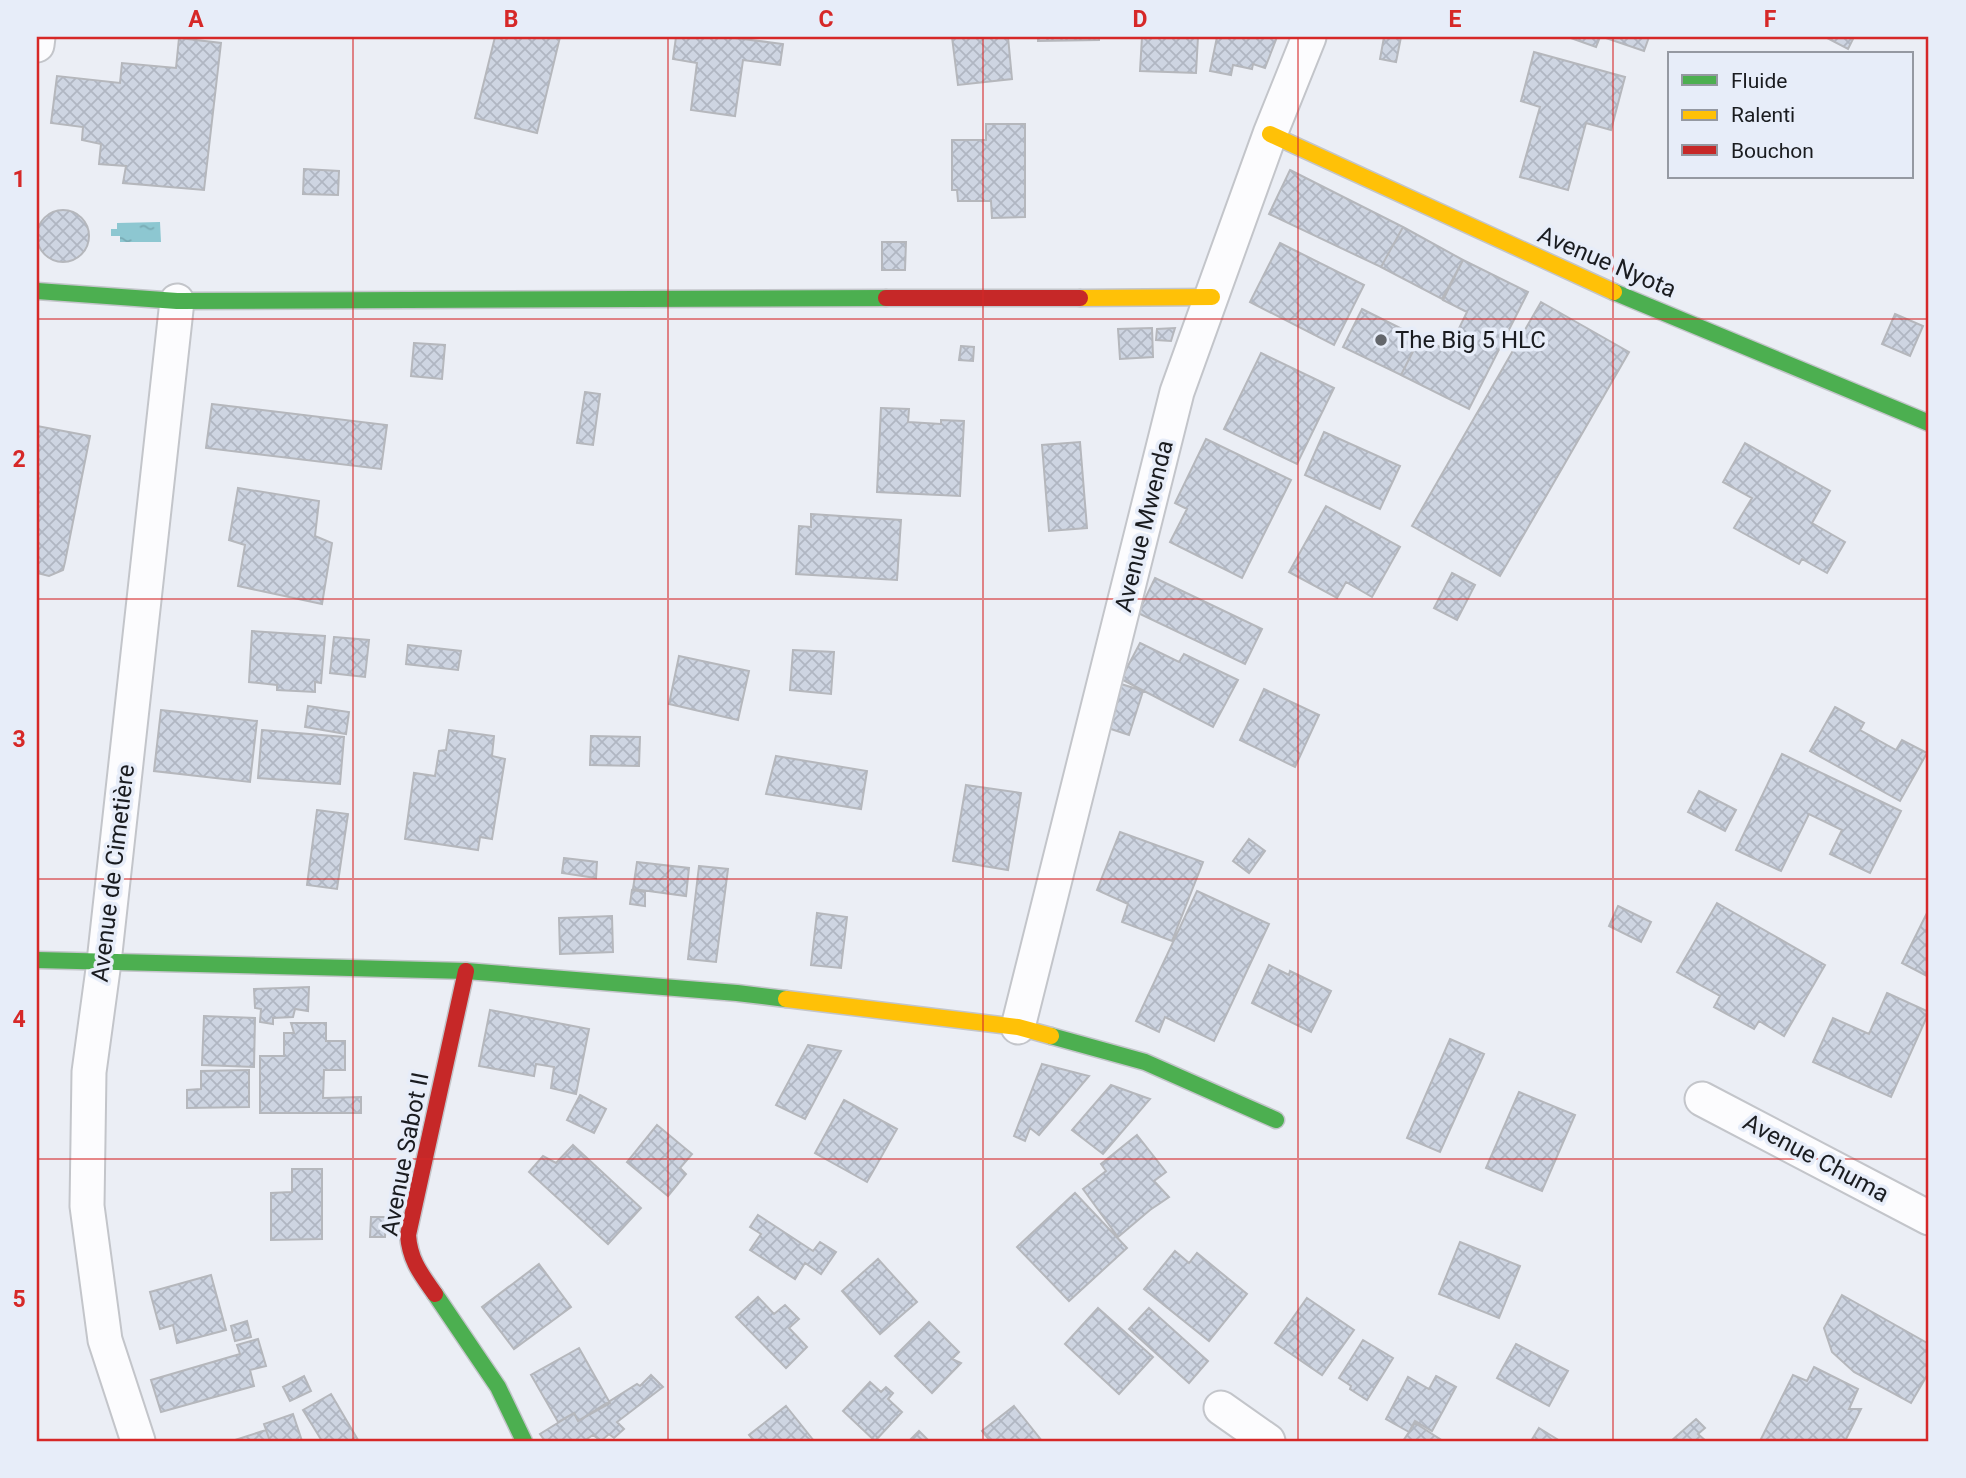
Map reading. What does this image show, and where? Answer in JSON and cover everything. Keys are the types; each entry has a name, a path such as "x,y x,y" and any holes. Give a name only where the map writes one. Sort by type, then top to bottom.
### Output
{"street":[{"path":"37,45 38,37"},
{"name":"Avenue Mwenda","path":"1018,1027 1177,392 1270,134 1309,37"},
{"name":"Avenue Nyota","path":"1270,134 1586,280 1926,413"},
{"path":"37,292 177,301 1212,297"},
{"name":"Avenue de Cimetière","path":"138,1441 105,1340 87,1206 89,1072 104,962 177,301"},
{"path":"37,960 466,971 737,993 1018,1027 1145,1062 1276,1120"},
{"name":"Avenue Sabot II","path":"466,971 408,1235 409,1251 498,1387 524,1441"},
{"name":"Avenue Chuma","path":"1702,1099 1929,1218"},
{"path":"1221,1408 1268,1441"}],"water":[{"path":"160,222 161,242 120,242 120,236 111,236 111,229 117,229 117,223"}],"building":[{"path":"495,37 560,37 537,133 475,118"},
{"path":"676,37 727,37 783,44 780,65 743,60 735,116 691,110 697,63 673,59"},
{"path":"952,37 1008,37 1012,79 958,85"},
{"path":"1038,37 1099,37 1099,40 1038,41"},
{"path":"1142,37 1198,37 1196,73 1140,71"},
{"path":"1217,37 1277,37 1265,68 1253,64 1252,69 1233,65 1231,75 1210,71"},
{"path":"1384,37 1401,37 1396,62 1380,59"},
{"path":"1568,37 1600,37 1596,47"},
{"path":"1603,37 1649,37 1644,51"},
{"path":"1828,37 1854,37 1848,49"},
{"path":"179,38 221,43 204,190 123,183 126,166 99,164 101,144 82,140 83,127 51,123 57,76 120,83 122,63 176,68"},
{"path":"1534,52 1625,77 1611,130 1586,123 1568,190 1520,177 1540,107 1521,101"},
{"path":"986,124 1025,124 1025,217 992,218 991,201 958,201 957,190 952,190 952,140 986,140"},
{"path":"304,169 339,171 338,195 303,194"},
{"path":"1290,170 1403,227 1381,267 1269,214"},
{"path":"63,210 82,217 89,236 82,255 63,262 44,255 37,236 44,217"},
{"path":"1403,227 1463,260 1442,299 1381,267"},
{"path":"882,242 906,242 905,270 882,270"},
{"path":"1280,243 1364,285 1334,345 1250,302"},
{"path":"1463,260 1528,292 1469,409 1401,375 1420,337 1448,351 1467,312 1443,300"},
{"path":"1541,302 1629,352 1500,576 1412,526"},
{"path":"1362,309 1420,338 1401,375 1343,347"},
{"path":"1895,314 1923,326 1910,356 1882,344"},
{"path":"1152,328 1153,357 1120,359 1118,329"},
{"path":"1175,328 1171,341 1156,340 1157,329"},
{"path":"414,343 445,345 442,379 411,376"},
{"path":"961,346 974,347 973,361 959,360"},
{"path":"1261,353 1334,388 1297,464 1224,429"},
{"path":"585,392 600,394 593,445 577,443"},
{"path":"212,404 387,425 381,469 206,448"},
{"path":"881,408 909,409 908,422 941,424 941,420 964,421 960,496 877,492"},
{"path":"37,426 90,436 63,570 49,576 37,573"},
{"path":"1324,432 1400,466 1380,509 1305,475"},
{"path":"1206,439 1291,480 1242,578 1170,542 1187,509 1175,503"},
{"path":"1080,442 1087,528 1049,531 1042,445"},
{"path":"1745,443 1830,491 1812,523 1845,542 1827,573 1802,559 1799,564 1734,528 1752,498 1723,482"},
{"path":"238,488 319,501 315,536 332,543 322,604 238,586 245,545 229,540"},
{"path":"1326,506 1400,547 1372,597 1346,582 1337,598 1289,572"},
{"path":"811,514 901,520 897,580 796,574 799,526 811,527"},
{"path":"1452,573 1475,585 1457,620 1434,608"},
{"path":"1155,578 1262,629 1245,664 1138,613"},
{"path":"252,631 325,636 321,683 315,682 315,692 277,690 277,685 249,682"},
{"path":"334,637 369,640 365,677 330,673"},
{"path":"1140,643 1179,662 1184,654 1238,680 1213,727 1121,679"},
{"path":"408,645 461,651 458,670 406,664"},
{"path":"793,650 834,652 831,694 790,690"},
{"path":"679,656 749,671 738,720 669,704"},
{"path":"1118,683 1143,691 1129,735 1105,727"},
{"path":"1264,689 1319,715 1295,767 1240,740"},
{"path":"308,706 349,712 346,734 305,727"},
{"path":"1835,707 1864,723 1860,730 1896,750 1902,740 1927,753 1900,801 1810,751"},
{"path":"161,710 257,721 250,782 154,771"},
{"path":"262,730 344,737 340,784 258,778"},
{"path":"449,730 494,736 492,756 505,759 492,839 480,837 478,850 405,839 414,773 435,776 439,751 446,750"},
{"path":"591,736 640,737 639,766 590,765"},
{"path":"1782,754 1901,811 1870,873 1830,854 1842,830 1809,814 1781,871 1736,850"},
{"path":"776,756 867,771 861,809 766,794"},
{"path":"966,785 1021,793 1008,870 953,861"},
{"path":"1699,791 1736,810 1725,831 1688,812"},
{"path":"317,810 348,814 337,889 307,885"},
{"path":"1120,832 1203,862 1172,941 1122,922 1128,904 1097,890"},
{"path":"1249,839 1265,851 1249,873 1233,861"},
{"path":"564,858 597,862 596,878 562,873"},
{"path":"637,862 689,868 686,896 633,889"},
{"path":"699,866 728,869 716,962 688,959"},
{"path":"632,890 645,892 645,906 630,904"},
{"path":"1197,891 1269,924 1214,1041 1165,1017 1159,1032 1136,1021"},
{"path":"1717,903 1825,965 1784,1036 1759,1021 1754,1029 1714,1007 1720,996 1677,972"},
{"path":"1618,906 1651,922 1641,942 1609,926"},
{"path":"1929,909 1929,977 1902,963"},
{"path":"817,913 847,917 841,968 811,965"},
{"path":"612,916 613,952 560,954 559,918"},
{"path":"1269,965 1289,975 1290,971 1331,991 1311,1032 1252,1003"},
{"path":"309,987 308,1011 295,1009 293,1017 273,1018 273,1024 260,1022 261,1009 255,1008 254,989"},
{"path":"1887,993 1929,1012 1891,1097 1813,1062 1833,1018 1869,1034"},
{"path":"490,1010 589,1029 576,1094 551,1088 554,1067 536,1064 534,1076 479,1066"},
{"path":"204,1016 255,1018 254,1067 202,1065"},
{"path":"291,1023 326,1023 326,1041 345,1041 345,1070 324,1070 323,1098 361,1097 361,1113 260,1113 260,1056 284,1056 284,1033 294,1033"},
{"path":"1450,1039 1484,1054 1440,1152 1407,1138"},
{"path":"808,1045 841,1051 805,1119 776,1105"},
{"path":"1042,1064 1089,1076 1039,1135 1030,1128 1025,1141 1014,1136"},
{"path":"249,1070 249,1107 187,1108 187,1090 201,1089 201,1071"},
{"path":"1111,1085 1150,1099 1103,1154 1072,1130"},
{"path":"1519,1092 1575,1115 1542,1191 1486,1168"},
{"path":"580,1095 606,1109 594,1133 567,1120"},
{"path":"844,1100 897,1129 867,1182 815,1153"},
{"path":"657,1125 692,1154 680,1168 686,1174 668,1196 627,1162"},
{"path":"1137,1135 1166,1172 1154,1181 1169,1197 1118,1237 1083,1189 1106,1171 1101,1164"},
{"path":"573,1145 641,1208 608,1244 529,1172 543,1156 556,1163"},
{"path":"292,1169 322,1169 322,1239 271,1240 271,1193 292,1192"},
{"path":"1075,1193 1127,1248 1069,1301 1017,1247"},
{"path":"758,1215 813,1251 820,1242 836,1252 821,1274 805,1263 795,1279 750,1250 761,1234 750,1227"},
{"path":"371,1217 386,1217 385,1237 370,1237"},
{"path":"1460,1242 1520,1266 1499,1318 1439,1294"},
{"path":"1175,1251 1189,1263 1197,1253 1247,1294 1209,1341 1144,1289"},
{"path":"878,1259 917,1302 880,1334 842,1291"},
{"path":"539,1264 571,1307 514,1349 482,1307"},
{"path":"211,1275 226,1330 177,1343 173,1325 160,1329 150,1292"},
{"path":"1842,1295 1929,1344 1929,1372 1911,1403 1854,1372 1832,1352 1824,1328"},
{"path":"758,1297 774,1314 785,1305 799,1319 789,1328 807,1347 786,1368 736,1317"},
{"path":"1307,1298 1354,1330 1322,1375 1275,1343"},
{"path":"1098,1308 1153,1357 1119,1394 1065,1344"},
{"path":"1149,1308 1208,1361 1189,1383 1129,1329"},
{"path":"247,1321 251,1337 235,1341 231,1326"},
{"path":"929,1322 959,1352 952,1359 961,1363 932,1393 895,1356"},
{"path":"258,1339 266,1366 250,1370 254,1386 161,1412 151,1380 240,1354 237,1345"},
{"path":"1363,1340 1393,1358 1367,1400 1339,1378"},
{"path":"1516,1344 1568,1371 1549,1406 1497,1378"},
{"path":"579,1348 610,1403 578,1421 574,1413 558,1422 531,1375"},
{"path":"1814,1367 1858,1389 1849,1409 1861,1409 1845,1441 1760,1441 1793,1375 1807,1381"},
{"path":"651,1375 663,1387 617,1422 624,1429 614,1438 609,1434 601,1441 593,1435 584,1441 545,1441 540,1434 574,1413 578,1421 637,1384 640,1386"},
{"path":"304,1376 311,1391 290,1401 283,1387"},
{"path":"1436,1376 1456,1387 1432,1431 1415,1421 1409,1432 1386,1419 1408,1377 1429,1389"},
{"path":"870,1382 881,1392 886,1387 893,1393 888,1399 902,1412 875,1441 843,1411"},
{"path":"331,1394 358,1440 322,1441 303,1410"},
{"path":"786,1406 814,1441 754,1441 749,1435"},
{"path":"1014,1406 1042,1441 990,1441 982,1431"},
{"path":"293,1414 302,1441 270,1441 264,1424"},
{"path":"1696,1419 1705,1428 1698,1434 1706,1441 1671,1441"},
{"path":"1415,1423 1443,1441 1403,1441"},
{"path":"1539,1428 1560,1441 1531,1441"},
{"path":"266,1430 270,1441 232,1441"},
{"path":"919,1431 929,1441 909,1441"}],"traffic: fast":[{"path":"37,291 177,301 886,298"},
{"path":"1614,292 1929,423"},
{"path":"37,960 466,971 786,999"},
{"path":"1051,1036 1145,1062 1276,1120"},
{"path":"435,1294 498,1387 524,1441"}],"traffic: slow":[{"path":"1270,134 1614,292"},
{"path":"1080,298 1212,297"},
{"path":"786,999 1018,1027 1051,1036"}],"traffic: jam":[{"path":"886,298 1080,298"},
{"path":"435,1294 414,1260 408,1235 466,971"}],"place":[{"name":"The Big 5 HLC","path":"1381,340"}]}
